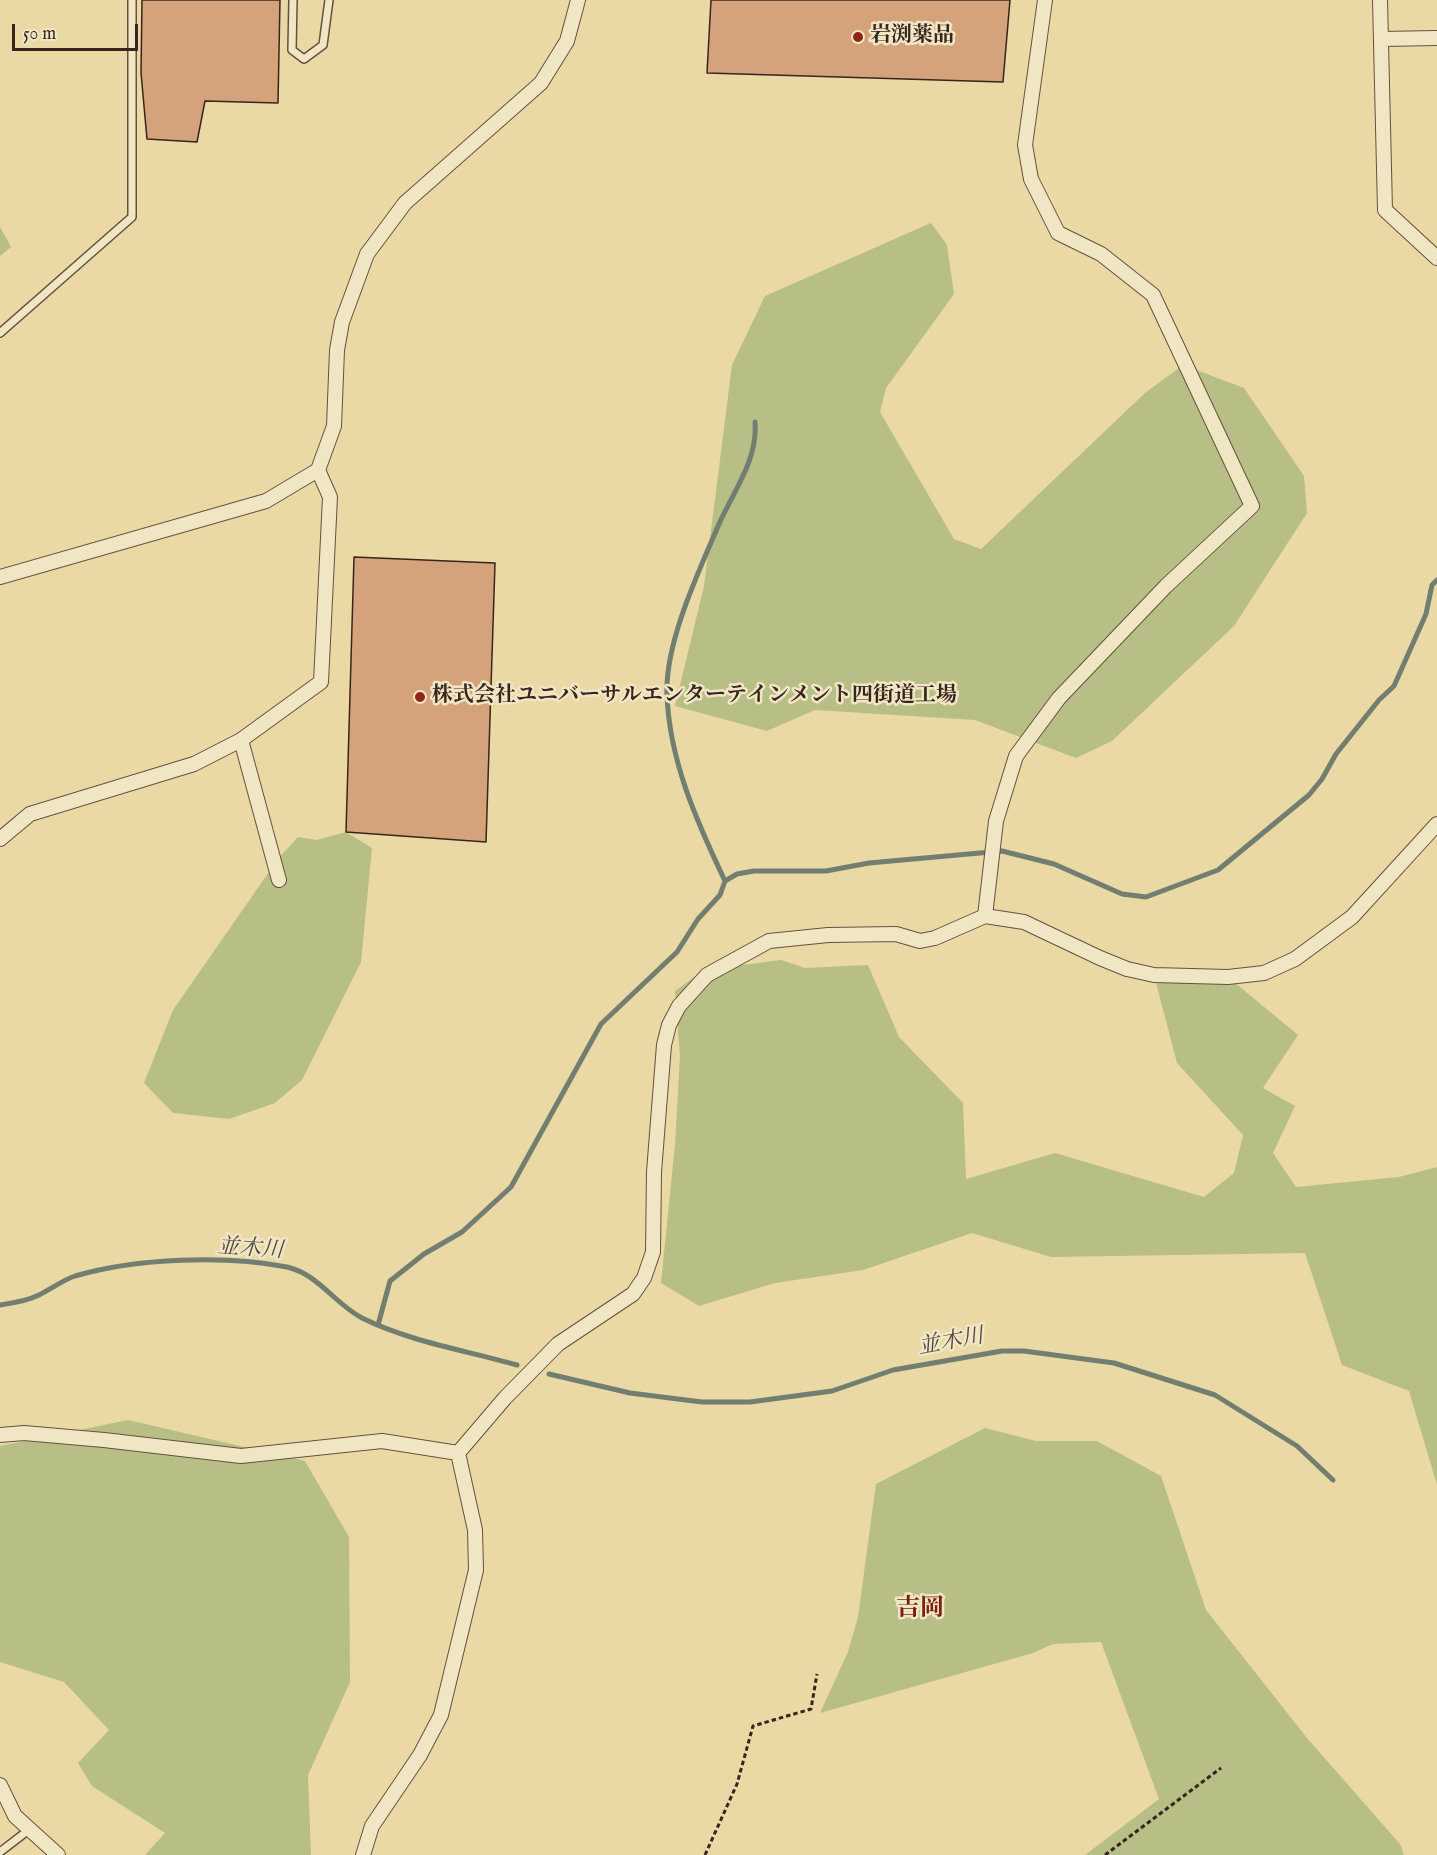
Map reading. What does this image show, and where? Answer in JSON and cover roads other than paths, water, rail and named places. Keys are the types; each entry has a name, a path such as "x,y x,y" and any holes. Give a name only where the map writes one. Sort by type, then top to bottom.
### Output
{"street":[{"path":"0,577 266,501 318,470 334,426 337,350 342,322 367,254 405,203 541,82 567,41 578,0"},
{"path":"985,916 996,820 1016,756 1059,698 1166,586 1252,506 1153,295 1101,254 1058,233 1031,178 1025,145 1045,0"},
{"path":"1380,0 1385,210 1437,258"},
{"path":"1381,39 1437,38"},
{"path":"0,839 30,814 194,764 241,740 321,682 330,498 318,470"},
{"path":"241,740 279,880"},
{"path":"458,1453 505,1398 558,1344 596,1321 633,1294 644,1278 653,1252 654,1172 664,1046 669,1025 678,1006 707,975 769,941 828,935 896,934 920,941 935,938 985,916 1024,922 1127,969 1154,975 1252,976 1295,959 1352,917 1437,824"},
{"path":"0,1435 24,1433 93,1439 241,1456 382,1441 458,1453"},
{"path":"363,1855 372,1826 420,1755 441,1715 476,1570 475,1530 458,1453"},
{"path":"0,1785 15,1816 58,1855"}],"lane":[{"path":"0,333 132,217 132,0"},
{"path":"293,0 292,50 304,59 323,45 328,0"},
{"path":"0,1852 30,1829"}],"waterway":[{"path":"378,1325 390,1281 424,1254 462,1232 511,1187 601,1024 677,952 698,919 720,895 725,881 686,790 673,743 667,694 668,674 677,630 693,585 749,462 755,436 755,422"},
{"path":"725,881 737,874 754,871 826,871 869,863 1002,851 1054,864 1122,894 1146,897 1218,870 1309,795 1322,779 1336,754 1379,700 1394,686 1426,614 1432,585 1437,580"},
{"name":"並木川","path":"0,1305 34,1297 75,1276 126,1265 181,1260 263,1263 287,1267 308,1276 352,1312 381,1326 419,1339 517,1365"},
{"name":"並木川","path":"549,1374 630,1393 702,1402 750,1402 832,1391 893,1370 1002,1351 1024,1351 1114,1363 1215,1395 1297,1446 1333,1480"}],"place":[{"name":"岩渕薬品","path":"858,37"},
{"name":"株式会社ユニバーサルエンターテインメント四街道工場","path":"420,697"}],"district":[{"name":"吉岡","path":"920,1610"}]}
